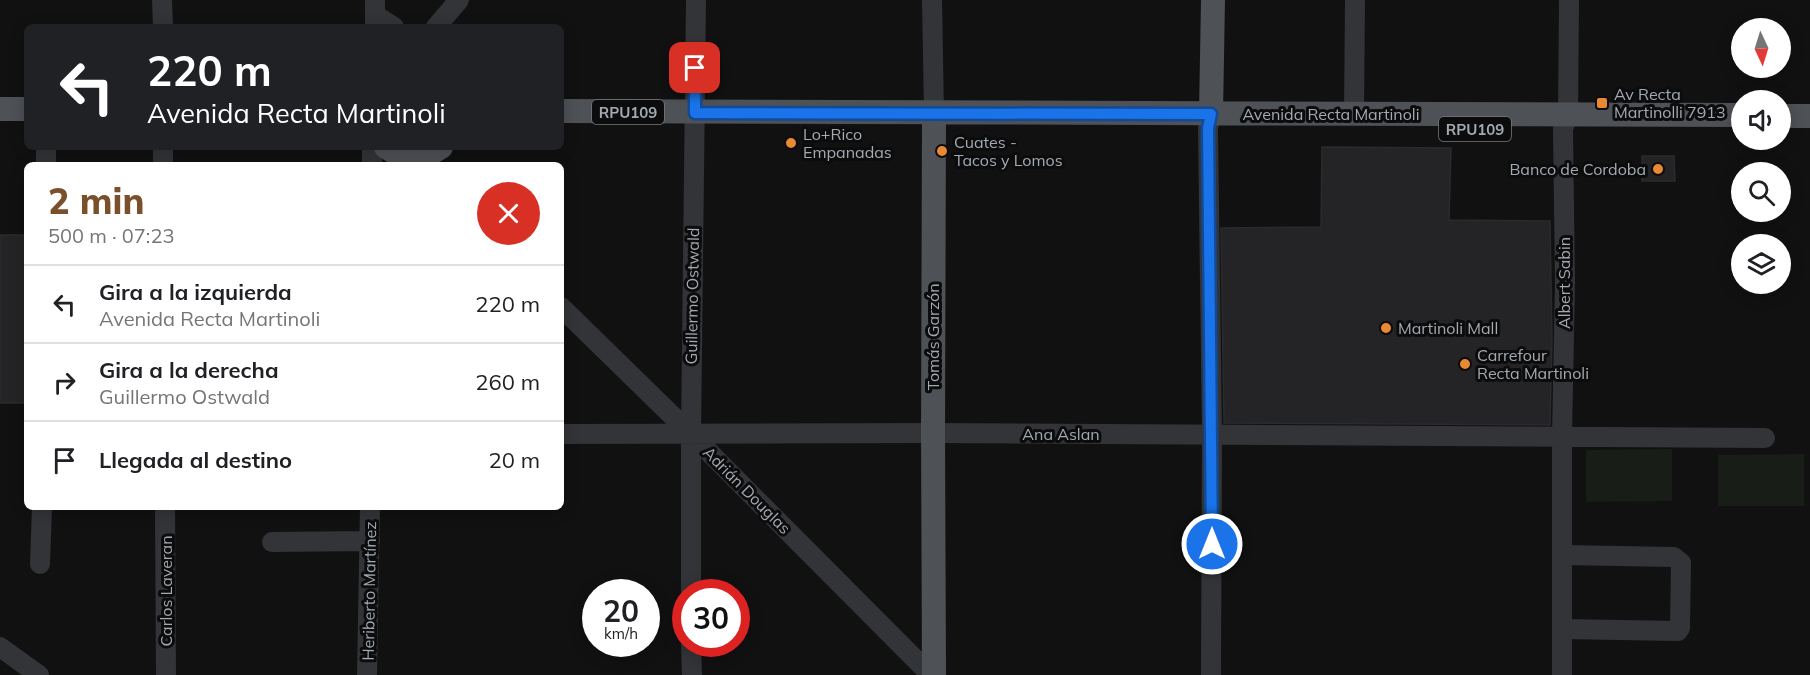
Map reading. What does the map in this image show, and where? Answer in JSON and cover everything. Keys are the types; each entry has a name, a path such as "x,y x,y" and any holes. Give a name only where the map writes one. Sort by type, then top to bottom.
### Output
{"main road":[{"path":"1210,121 1213,0"},
{"path":"0,109 24,109"},
{"name":"Avenida Recta Martinoli","path":"564,111 694,120"},
{"name":"Avenida Recta Martinoli","path":"1210,121 1354,114 1731,130"},
{"name":"Avenida Recta Martinoli","path":"564,126 694,120 1566,122 1731,116"},
{"path":"1791,116 1810,116"},
{"name":"Tomás Garzón","path":"933,675 934,120"},
{"path":"0,123 24,123"},
{"path":"1791,130 1810,130"},
{"path":"392,150 401,155 421,158"}],"street":[{"path":"162,0 163,24"},
{"path":"442,24 459,0"},
{"name":"Guillermo Ostwald","path":"691,579 696,0"},
{"name":"Tomás Garzón","path":"932,0 934,120"},
{"path":"1354,114 1355,0"},
{"name":"Albert Sabin","path":"1562,675 1562,436 1569,0"},
{"path":"375,14 390,24"},
{"path":"1210,121 1211,675"},
{"name":"Adrián Douglas","path":"564,310 933,675"},
{"name":"Ana Aslan","path":"564,434 933,433 1765,438"},
{"path":"40,564 42,510"},
{"name":"Carlos Laveran","path":"165,510 166,675"},
{"name":"Heriberto Martínez","path":"367,675 370,510"},
{"path":"272,542 370,541"},
{"path":"1563,555 1674,557 1681,563 1680,628 1678,631 1563,629"},
{"path":"0,647 34,674"},
{"path":"691,657 692,675"}],"shaded area":[{"path":"1672,449 1672,501 1586,502 1586,450"},
{"path":"1804,454 1804,506 1718,506 1718,455"}],"building":[{"name":"Martinoli Mall","path":"1322,147 1451,148 1449,220 1550,221 1552,339 1550,425 1224,423 1221,228 1321,227"},
{"name":"Banco de Cordoba","path":"1642,156 1674,156 1675,181 1642,181"},
{"path":"0,235 24,235 24,403 0,403"}],"place":[{"name":"Av Recta Martinolli 7913","path":"1602,103"},
{"name":"Lo+Rico Empanadas","path":"791,143"},
{"name":"Cuates - Tacos y Lomos","path":"942,151"},
{"name":"Banco de Cordoba","path":"1658,169"},
{"name":"Martinoli Mall","path":"1386,328"},
{"name":"Carrefour Recta Martinoli","path":"1465,364"}],"route":[{"path":"695,68 695,113 1211,114 1208,128 1212,544"}]}
